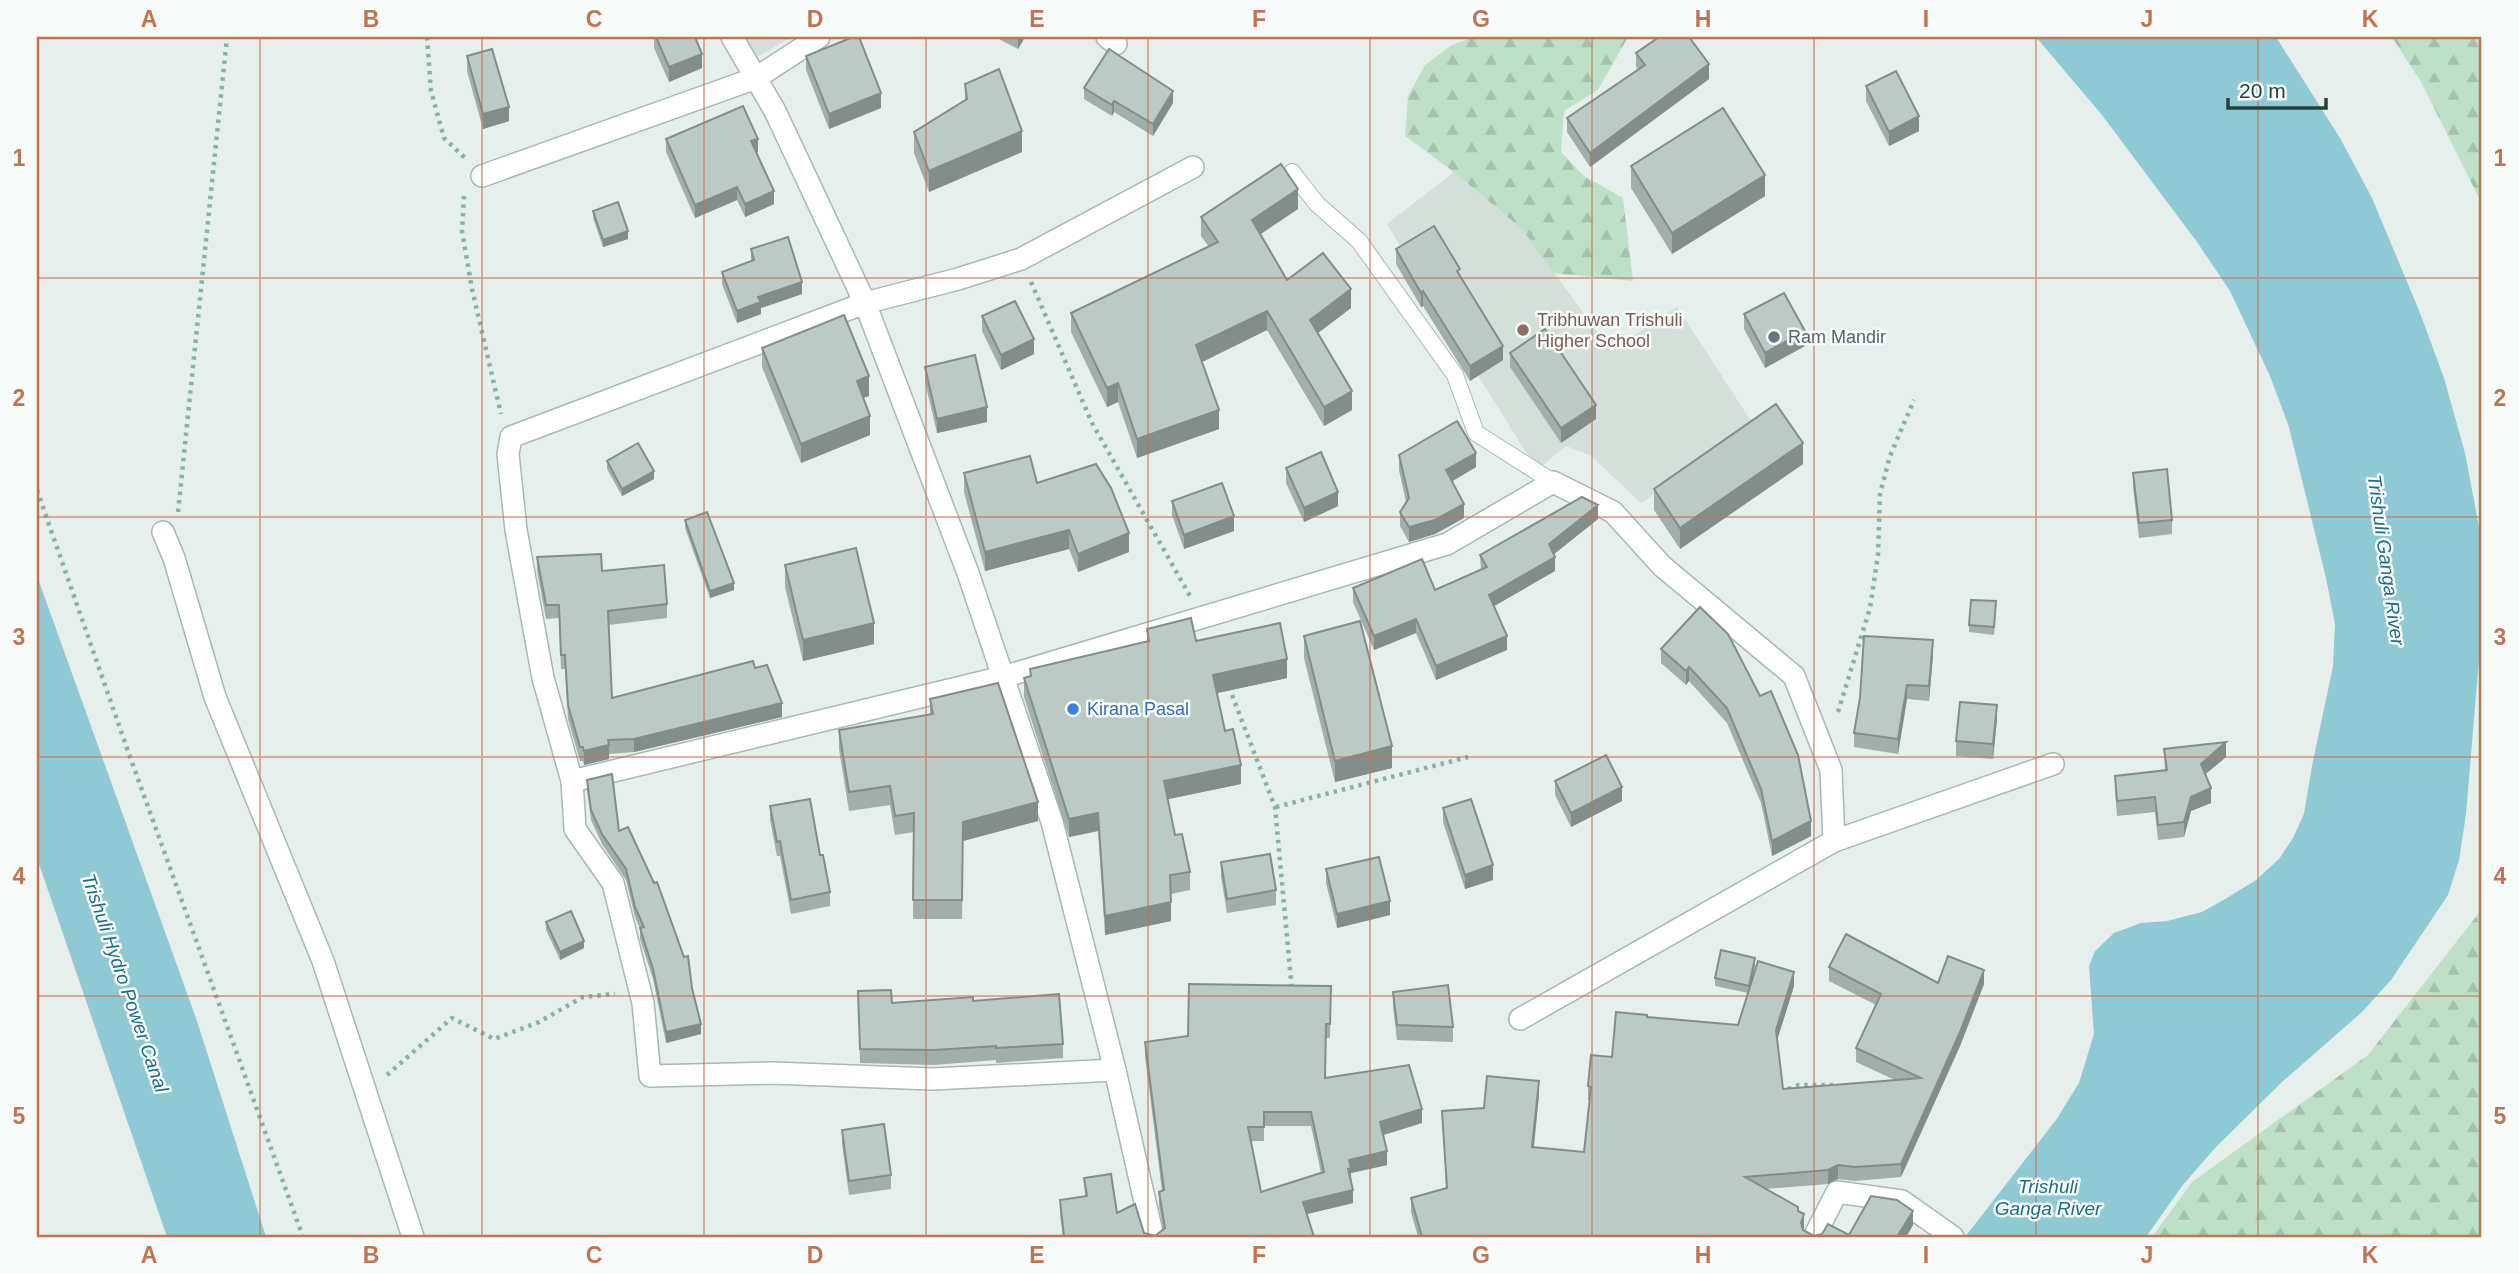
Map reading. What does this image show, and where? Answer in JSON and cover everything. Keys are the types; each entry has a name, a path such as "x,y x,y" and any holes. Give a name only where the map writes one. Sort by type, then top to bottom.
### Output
{"street":[{"path":"732,37 775,111 865,303 968,573 1052,822 1115,1070 1153,1237"},
{"path":"474,180 756,78 819,37"},
{"path":"1115,1070 933,1079 772,1073 650,1076 643,1003 613,883 575,829 572,781 543,678 519,544 508,454 511,438 865,303 1021,259 1193,167"},
{"path":"572,781 1003,677 1447,544 1553,482 1613,512 1662,566 1794,676 1831,770 1834,841"},
{"path":"163,532 174,558 215,697 323,961 413,1237"},
{"path":"1520,1019 1834,841 2053,764"},
{"path":"1814,1237 1838,1192 1902,1201 1952,1237"}],"lane":[{"path":"1292,172 1317,204 1359,241 1455,375 1476,433 1553,482"}],"path":[{"path":"174,558 228,37"},
{"path":"427,37 431,91 444,138 474,180 462,231 497,405 511,438"},
{"path":"1021,259 1092,423 1202,618"},
{"path":"1824,753 1870,608 1878,555 1880,494 1891,456 1914,400"},
{"path":"37,490 303,1237"},
{"path":"1227,681 1275,807 1293,983 1292,996"},
{"path":"1275,807 1468,757"},
{"path":"369,1101 381,1080 452,1018 494,1039 539,1022 583,997 615,994 638,983"},
{"path":"1778,1093 1799,1085 1846,1085"}],"shaded area":[{"path":"744,37 792,37 755,58"},
{"name":"Tribhuwan Trishuli Higher School","path":"1454,172 1523,230 1611,351 1677,307 1753,424 1641,503 1590,455 1566,446 1537,470 1387,224"}],"green space":[{"path":"1474,37 1628,37 1598,90 1564,111 1561,152 1584,176 1623,198 1633,281 1553,273 1523,230 1454,172 1405,136 1408,96 1425,65 1452,45"},
{"path":"2392,37 2482,37 2482,204 2421,82"},
{"path":"2482,909 2482,1237 2152,1237 2192,1182 2368,1055"}],"water":[{"name":"Trishuli Ganga River","path":"2036,37 2276,37 2340,138 2372,198 2420,313 2444,378 2465,453 2480,532 2481,636 2466,814 2459,860 2448,895 2391,980 2361,1013 2283,1081 2215,1148 2182,1186 2146,1237 1965,1237 2056,1120 2079,1083 2094,1034 2089,966 2095,951 2114,933 2141,923 2167,921 2202,912 2227,898 2256,880 2279,859 2293,838 2304,814 2333,666 2335,624 2289,427 2270,376 2230,291 2197,242 2102,115"},
{"name":"Trishuli Hydro Power Canal","path":"37,576 197,1021 266,1237 167,1237 37,858"}],"building":[{"path":"656,37 695,37 702,54 669,67"},
{"path":"859,37 881,93 829,114 806,56"},
{"path":"1659,37 1689,37 1709,64 1590,153 1567,118 1645,65 1636,53"},
{"path":"492,49 509,107 483,114 467,56"},
{"path":"1109,49 1173,91 1153,124 1114,101 1112,105 1084,88"},
{"path":"999,69 1022,131 929,171 914,132 967,99 965,84"},
{"path":"1896,71 1919,116 1889,132 1866,86"},
{"path":"743,106 758,139 751,141 774,191 745,204 737,187 695,205 666,139"},
{"path":"1723,108 1765,175 1672,233 1631,166"},
{"path":"1281,164 1298,189 1252,220 1287,280 1323,253 1351,289 1310,320 1352,391 1324,407 1267,311 1196,345 1219,410 1137,439 1118,383 1107,388 1071,313 1218,242 1201,217"},
{"path":"618,202 628,231 603,240 593,211"},
{"path":"1434,226 1460,269 1457,271 1503,346 1470,366 1423,291 1421,293 1396,249"},
{"path":"788,237 802,282 758,297 761,302 737,311 722,272 754,260 751,249"},
{"path":"1784,293 1805,331 1765,353 1744,314"},
{"path":"1015,301 1034,339 1001,355 982,316"},
{"path":"844,315 869,376 857,381 870,416 801,444 762,348"},
{"path":"1545,329 1596,405 1561,428 1510,353"},
{"path":"975,355 987,407 937,419 925,367"},
{"path":"1776,404 1803,443 1680,528 1654,489"},
{"path":"1457,421 1476,453 1446,470 1464,504 1435,520 1409,527 1400,512 1409,498 1399,455"},
{"path":"638,443 654,471 622,489 607,461"},
{"path":"1321,452 1338,492 1304,508 1286,468"},
{"path":"1030,456 1037,483 1096,464 1111,488 1129,533 1078,554 1069,530 985,552 964,473"},
{"path":"2167,469 2172,520 2139,523 2133,473"},
{"path":"1222,483 1234,516 1184,535 1172,501"},
{"path":"1582,497 1598,505 1549,544 1555,557 1489,595 1507,636 1436,666 1416,619 1374,636 1353,588 1422,559 1435,590 1487,567 1480,555"},
{"path":"707,512 734,583 710,591 685,520"},
{"path":"856,548 874,623 803,640 785,565"},
{"path":"601,554 602,571 664,565 667,604 608,611 612,698 753,661 755,668 767,665 782,703 634,739 608,740 609,745 584,751 583,747 580,747 568,705 565,655 561,655 559,605 546,605 537,557"},
{"path":"1971,600 1996,601 1994,627 1969,625"},
{"path":"1700,607 1728,634 1760,696 1771,691 1798,755 1811,821 1772,841 1761,789 1727,708 1689,667 1686,671 1661,649"},
{"path":"1191,618 1196,641 1280,623 1287,659 1213,675 1225,731 1233,729 1241,765 1164,781 1175,835 1182,834 1190,872 1170,875 1171,902 1105,916 1098,813 1069,819 1024,678 1031,676 1030,669 1149,641 1147,629"},
{"path":"1360,621 1392,746 1335,761 1304,636"},
{"path":"1864,636 1933,640 1929,686 1907,685 1898,739 1854,733 1860,698"},
{"path":"998,683 1038,802 963,822 962,900 913,900 914,813 895,816 890,786 849,792 839,730 933,714 930,699"},
{"path":"1960,702 1997,705 1993,744 1956,741"},
{"path":"2226,742 2201,764 2211,788 2191,797 2184,822 2158,825 2155,797 2117,801 2115,776 2167,770 2164,749"},
{"path":"1606,755 1622,787 1571,813 1555,781"},
{"path":"612,774 619,831 628,827 654,883 657,882 684,957 688,956 701,1024 666,1032 653,969 640,928 644,927 635,907 626,869 602,834 591,810 587,780"},
{"path":"810,799 830,892 791,900 780,841 777,842 770,806"},
{"path":"1471,799 1493,865 1465,875 1443,808"},
{"path":"1270,854 1276,890 1227,899 1221,862"},
{"path":"1379,857 1390,901 1337,914 1326,869"},
{"path":"571,911 584,941 560,952 546,922"},
{"path":"1846,934 1938,983 1948,956 1984,970 1960,1032 1901,1164 1855,1167 1838,1165 1828,1170 1745,1177 1798,1207 1798,1211 1804,1214 1801,1223 1803,1230 1814,1236 1822,1234 1828,1224 1849,1235 1871,1196 1897,1200 1913,1211 1897,1237 1422,1237 1411,1198 1447,1188 1442,1111 1484,1108 1487,1076 1539,1081 1532,1147 1584,1152 1591,1087 1588,1086 1591,1055 1612,1057 1616,1012 1738,1025 1758,961 1794,972 1776,1030 1783,1089 1921,1078 1856,1048 1881,994 1829,967"},
{"path":"1721,950 1755,958 1749,986 1715,978"},
{"path":"1189,984 1331,986 1330,1024 1326,1024 1325,1078 1409,1065 1422,1109 1380,1122 1387,1151 1349,1160 1351,1168 1348,1169 1353,1190 1303,1202 1314,1237 1064,1237 1060,1200 1087,1196 1084,1178 1111,1174 1117,1213 1135,1204 1144,1233 1155,1236 1165,1228 1159,1192 1164,1190 1145,1042 1188,1036","holes":["1264,1112 1311,1112 1324,1172 1261,1192 1248,1127 1264,1127"]},
{"path":"1448,985 1453,1027 1397,1025 1393,992"},
{"path":"891,990 892,1003 973,997 973,1001 1059,994 1063,1044 934,1050 860,1049 858,991"},
{"path":"884,1124 891,1175 849,1181 842,1130"}],"place":[{"name":"Tribhuwan Trishuli Higher School","path":"1523,330"},
{"name":"Ram Mandir","path":"1774,337"},
{"name":"Kirana Pasal","path":"1073,709"}]}
